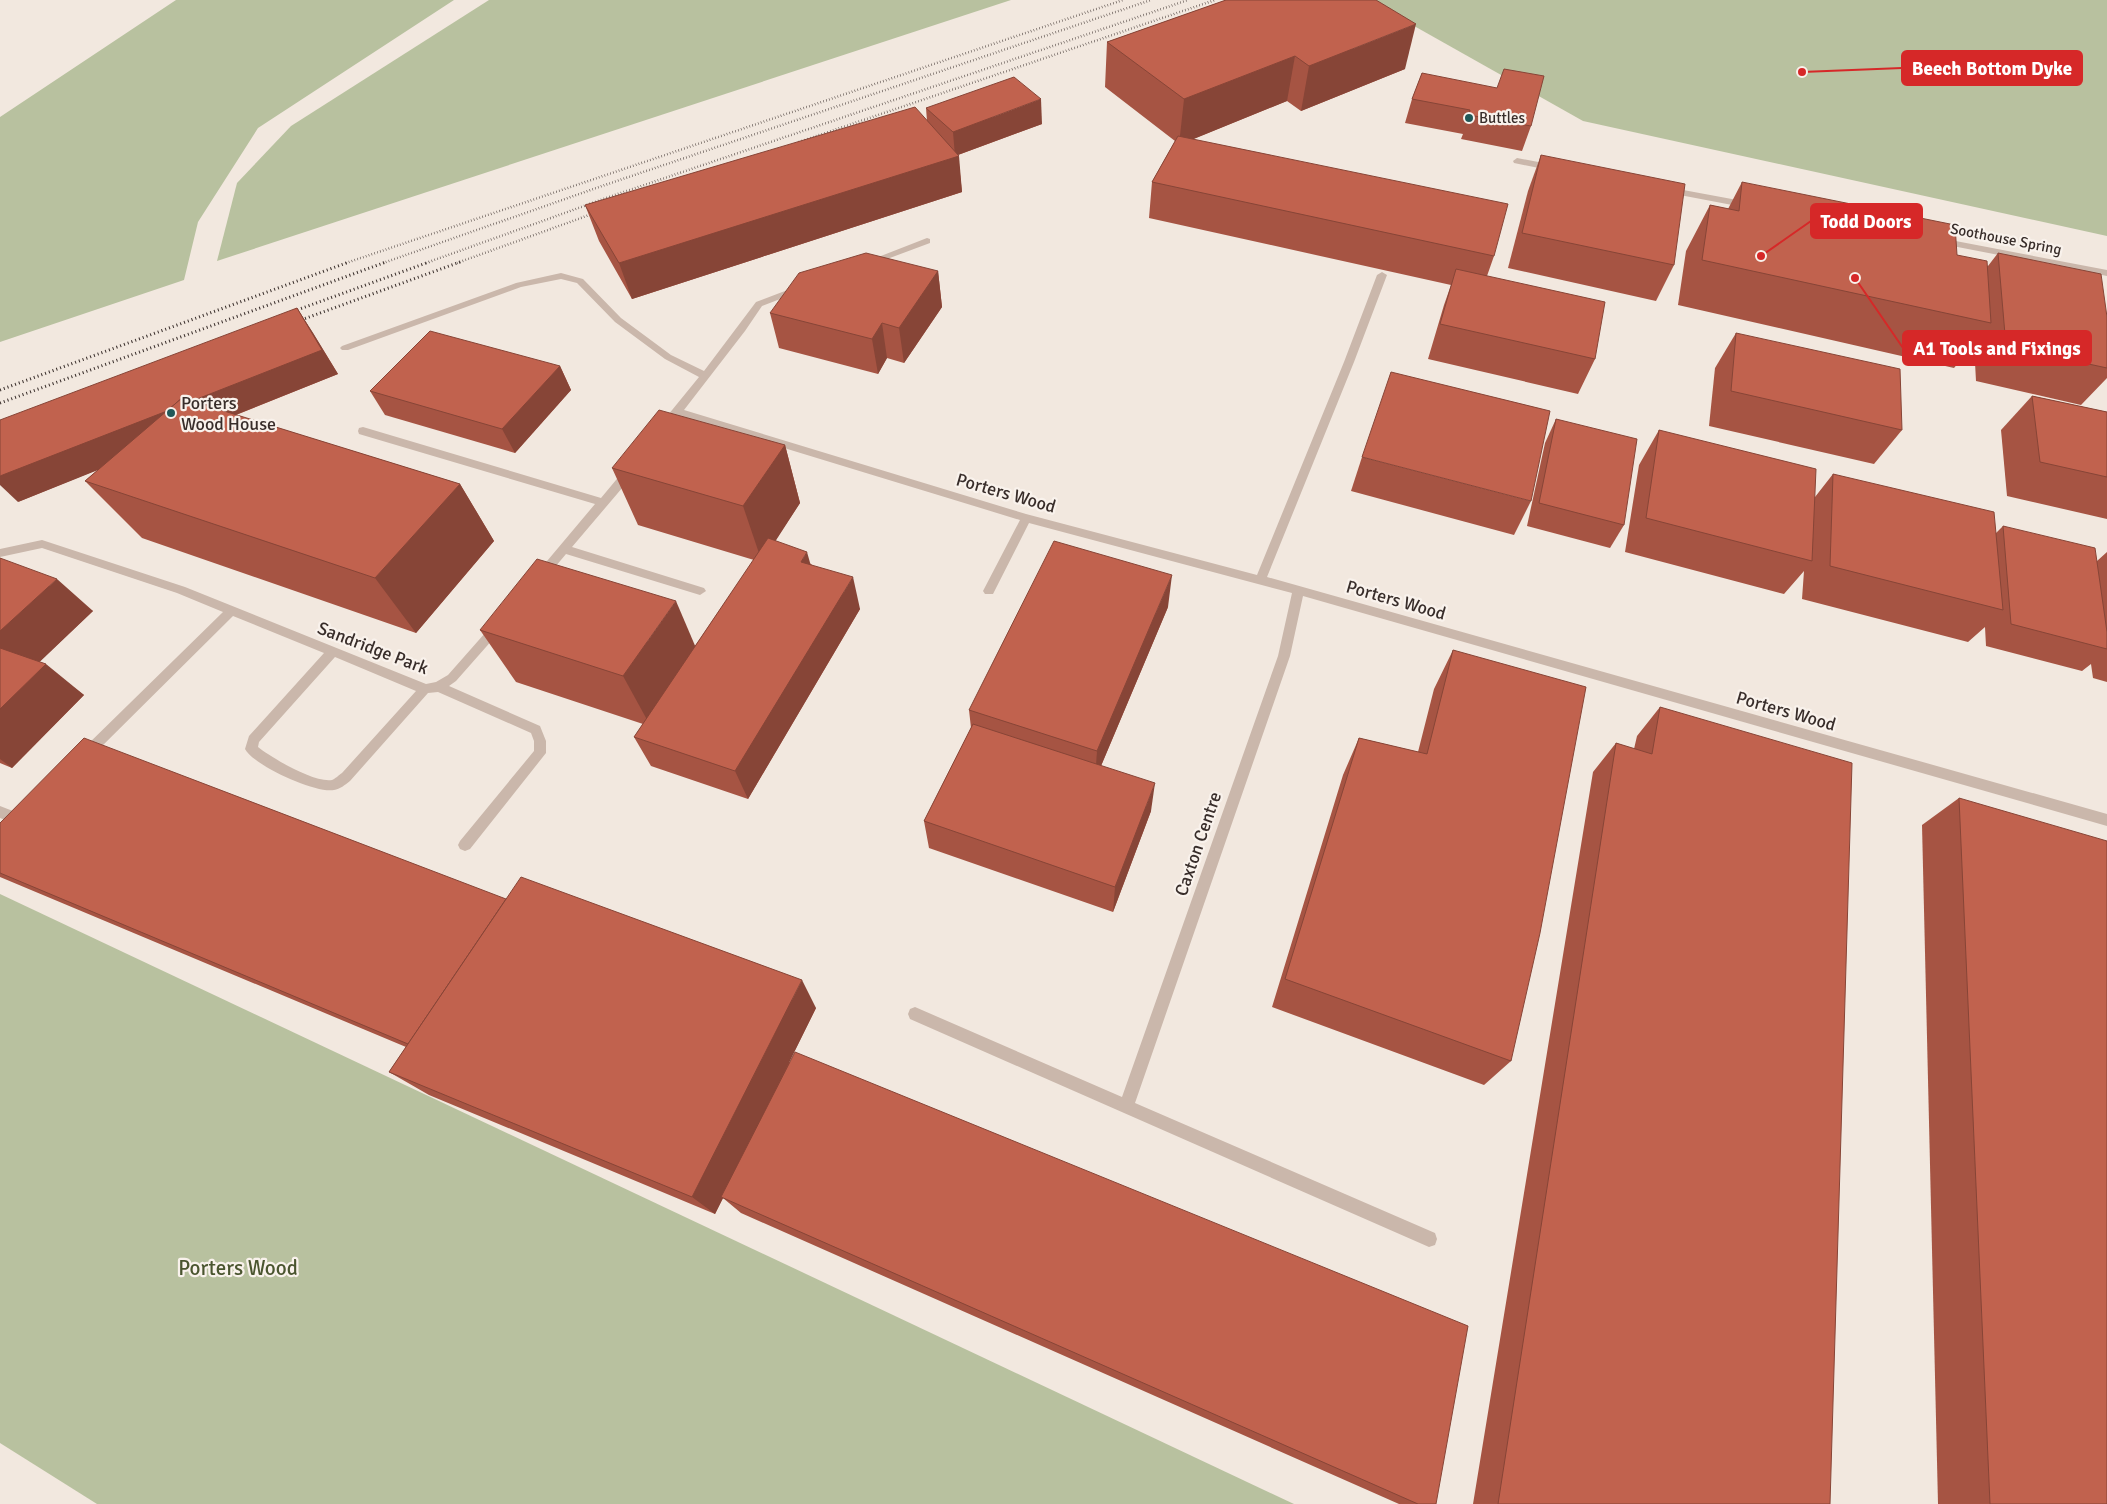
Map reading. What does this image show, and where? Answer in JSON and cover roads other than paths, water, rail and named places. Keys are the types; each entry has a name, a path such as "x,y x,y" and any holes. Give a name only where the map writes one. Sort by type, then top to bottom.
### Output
{"street":[{"path":"1517,161 1565,170"},
{"path":"1653,187 1760,207"},
{"name":"Soothouse Spring","path":"1935,240 2107,273"},
{"path":"862,265 927,241"},
{"path":"1260,580 1349,362 1382,275"},
{"path":"345,348 519,285 560,276 580,281 618,320 668,357 706,376"},
{"path":"664,428 742,330 759,304 806,286"},
{"name":"Porters Wood","path":"677,412 1026,518 1298,590 2107,820"},
{"path":"363,431 604,503"},
{"path":"533,585 640,458"},
{"path":"989,590 1026,518"},
{"name":"Sandridge Park","path":"0,553 42,544 181,590 425,689 439,686 452,678 502,621"},
{"path":"565,548 700,591"},
{"name":"Caxton Centre","path":"1126,1107 1284,656 1298,590"},
{"path":"75,765 231,611"},
{"path":"332,651 253,740 251,749 262,758 320,785 334,786 346,777 425,689"},
{"path":"439,686 536,730 540,741 540,753 465,845"},
{"path":"0,812 21,820 34,806"},
{"path":"915,1014 1429,1238"}],"railway":[{"path":"346,263 1123,0"},
{"path":"383,263 602,186 1151,0"},
{"path":"426,263 609,197 1188,0"},
{"path":"799,142 1215,0"},
{"path":"457,263 603,210"},
{"path":"0,390 349,262"},
{"path":"0,403 386,262"},
{"path":"286,314 429,262"},
{"path":"290,324 460,262"}],"place":[{"name":"Beech Bottom Dyke","path":"1802,72"},
{"name":"Buttles","path":"1469,118"},
{"name":"Todd Doors","path":"1761,256"},
{"name":"A1 Tools and Fixings","path":"1855,278"},
{"name":"Porters Wood House","path":"171,413"}]}
